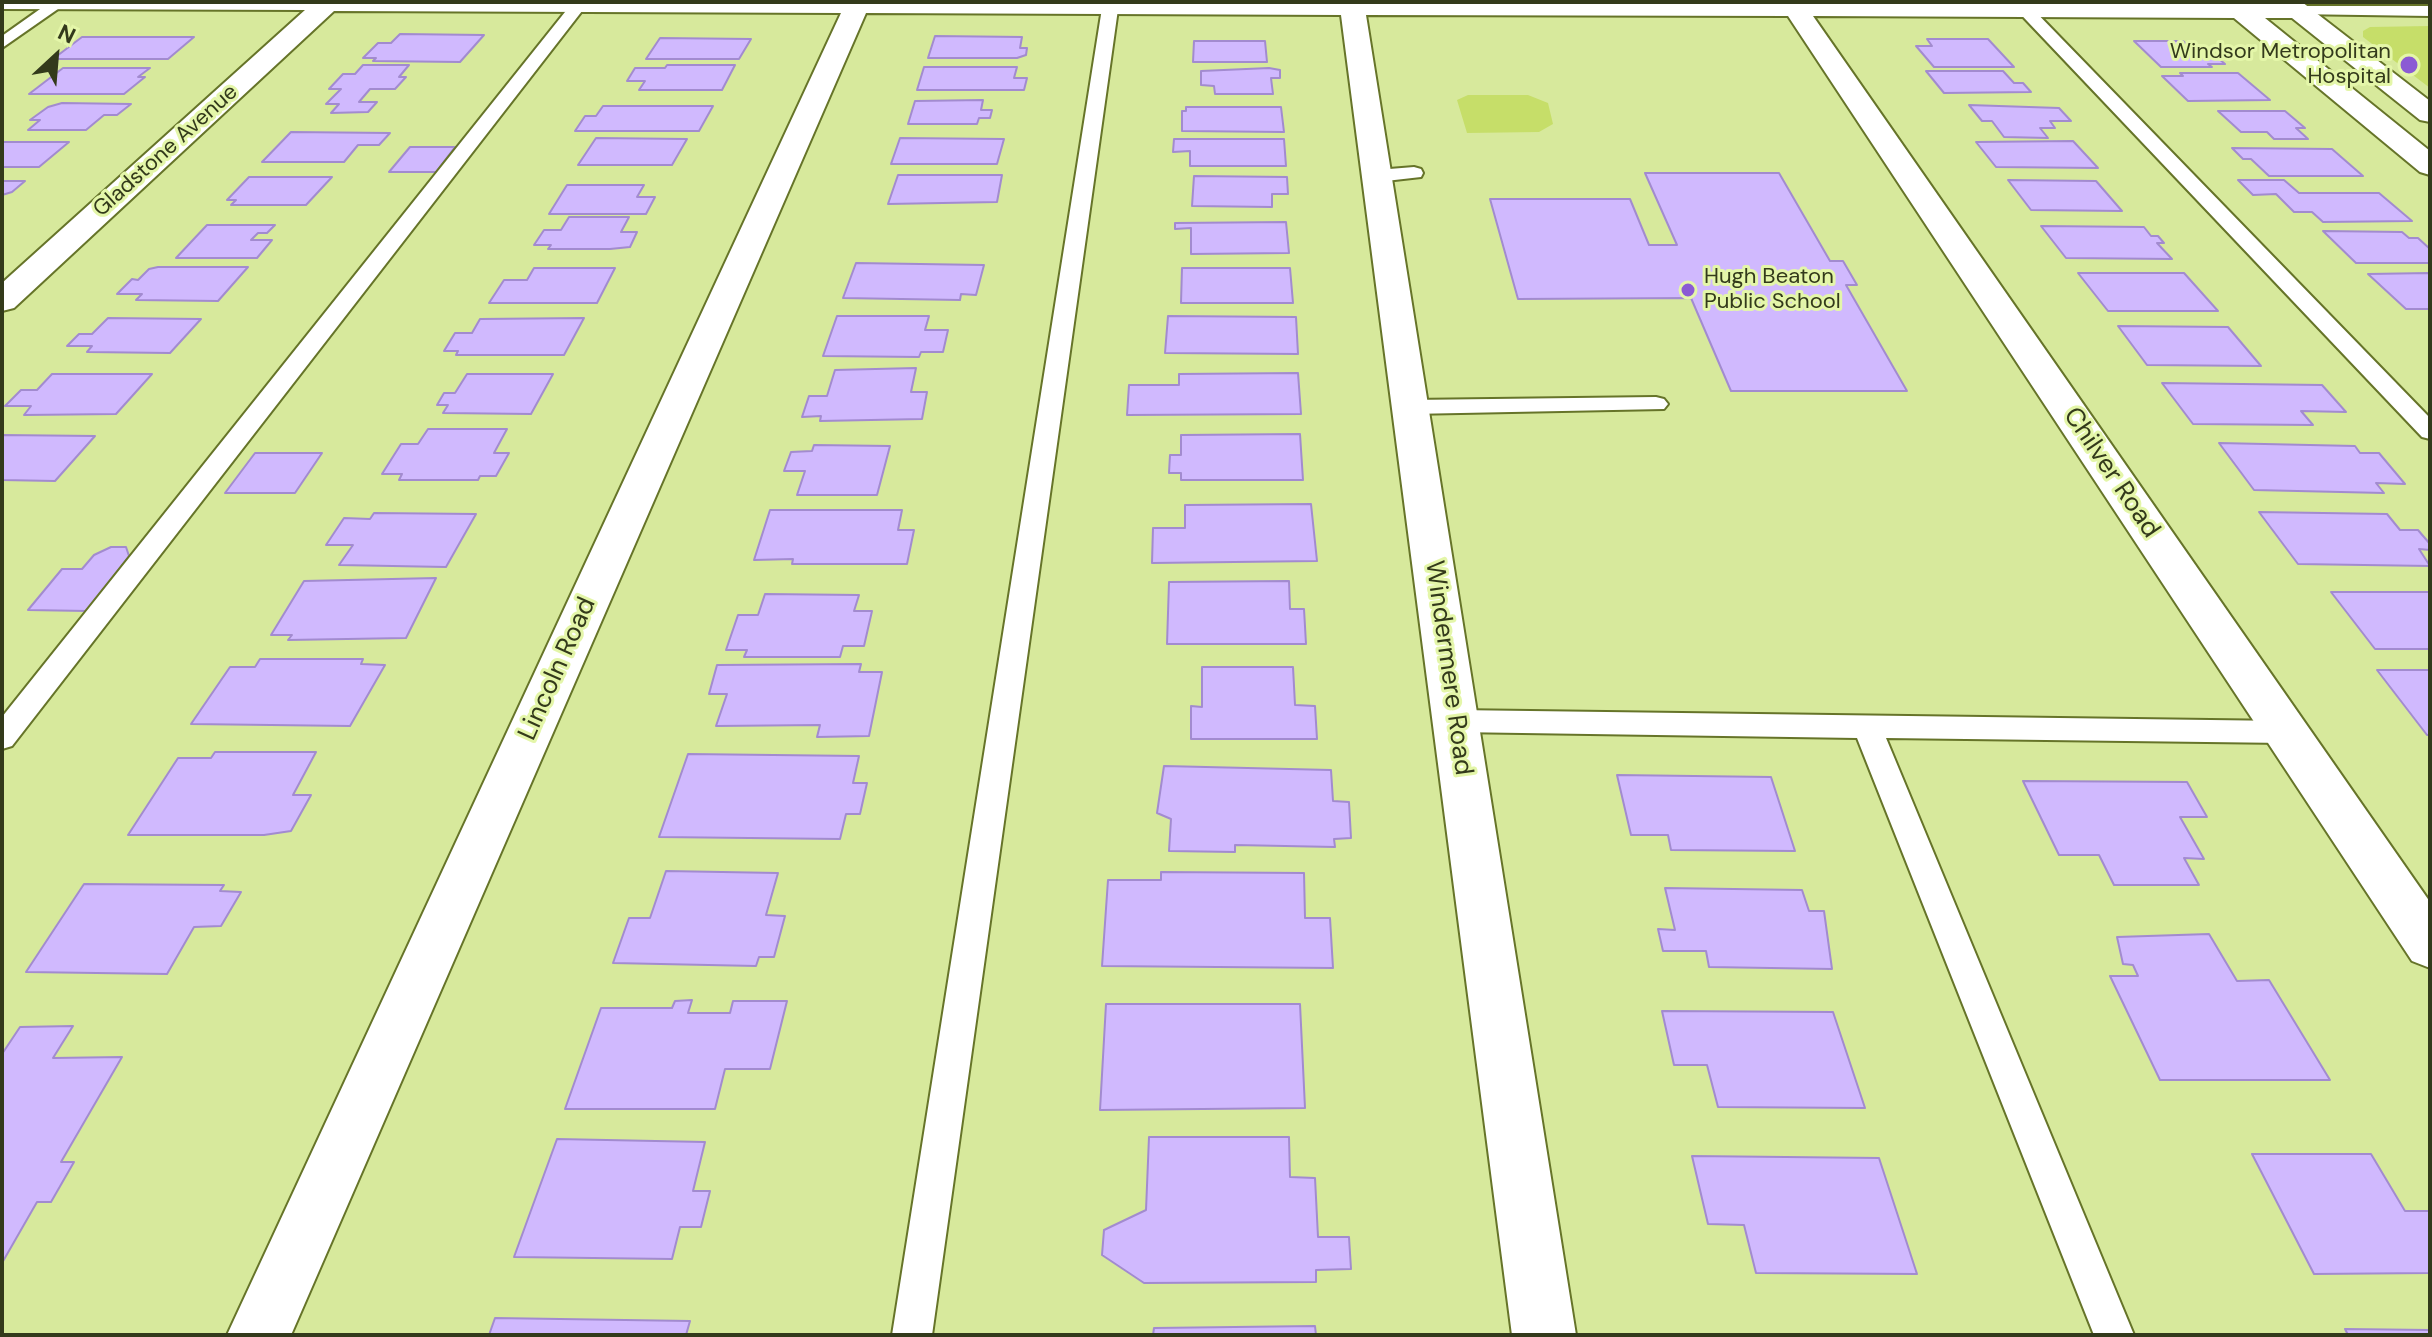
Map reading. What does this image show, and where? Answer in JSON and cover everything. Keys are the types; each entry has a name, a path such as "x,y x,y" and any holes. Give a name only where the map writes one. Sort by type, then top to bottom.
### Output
{"street":[{"path":"2,2 2292,6 2430,114"},
{"name":"Gladstone Avenue","path":"2,301 328,3"},
{"name":"Lincoln Road","path":"259,1335 857,4"},
{"name":"Windermere Road","path":"1352,5 1395,174 1410,407 1544,1335"},
{"name":"Chilver Road","path":"1794,6 2430,945"},
{"path":"2236,6 2430,166"}],"lane":[{"path":"2,43 60,2"},
{"path":"2,738 580,3"},
{"path":"912,1335 1111,4"},
{"path":"2021,6 2430,432"},
{"path":"2292,6 2430,11"},
{"path":"1410,407 1656,404"},
{"path":"1455,721 2286,732"},
{"path":"1867,726 2114,1335"}],"green space":[{"path":"2430,26 2430,88 2363,37 2363,31 2370,27"},
{"path":"1468,95 1528,95 1548,103 1553,124 1539,132 1467,133 1457,100"}],"building":[{"path":"400,34 484,35 460,62 373,61 376,58 363,58 378,43 391,43"},
{"path":"935,36 1022,37 1020,48 1027,48 1026,55 1017,58 928,58"},
{"path":"82,37 194,37 168,59 53,59"},
{"path":"660,38 751,39 739,59 646,59"},
{"path":"1927,39 1988,39 2014,67 1934,67 1916,46 1932,46"},
{"path":"1194,41 1265,41 1267,62 1193,62"},
{"path":"2134,41 2183,41 2188,46 2211,52 2225,64 2161,67"},
{"path":"363,65 409,65 399,77 406,77 395,89 370,89 359,102 377,102 368,112 331,113 339,104 326,104 341,89 329,89 343,74 355,74"},
{"path":"667,65 735,65 722,90 639,90 645,81 627,81 635,68 665,68"},
{"path":"924,67 1017,67 1014,78 1027,78 1024,90 917,90"},
{"path":"63,68 150,68 138,77 145,77 124,94 29,94"},
{"path":"1280,70 1280,78 1271,78 1273,94 1215,94 1214,86 1201,85 1201,71"},
{"path":"1926,71 2003,71 2014,83 2023,83 2031,92 1944,93"},
{"path":"2180,73 2238,73 2270,100 2188,101 2162,76 2183,76"},
{"path":"983,100 981,110 992,110 990,118 979,118 977,124 908,124 915,101"},
{"path":"62,103 131,104 117,115 104,115 86,130 28,130 40,120 30,120 48,107"},
{"path":"1969,105 2059,108 2071,121 2050,121 2055,128 2040,128 2048,138 2004,137 1992,121 1982,121"},
{"path":"603,106 713,106 699,131 575,131 585,116 596,116"},
{"path":"1186,107 1281,107 1284,132 1182,131 1182,111 1186,111"},
{"path":"2218,111 2285,111 2305,128 2296,128 2308,139 2274,139 2267,132 2241,132"},
{"path":"291,132 390,133 379,145 358,145 344,162 262,162"},
{"path":"596,138 687,139 672,165 578,165"},
{"path":"900,138 1004,139 997,164 891,164"},
{"path":"1174,139 1284,139 1286,166 1190,166 1190,151 1173,152"},
{"path":"2073,141 2098,168 1996,167 1976,142"},
{"path":"2,142 69,142 39,167 2,167"},
{"path":"410,147 455,147 436,172 389,172"},
{"path":"2232,148 2332,149 2363,176 2269,176 2251,159 2243,159"},
{"path":"1645,173 1779,173 1830,261 1843,261 1857,285 1846,285 1907,391 1731,391 1691,298 1518,299 1490,199 1630,199 1649,245 1677,245"},
{"path":"898,175 1002,175 997,202 888,204"},
{"path":"1194,176 1287,177 1288,194 1272,194 1272,207 1192,206"},
{"path":"249,177 332,177 306,205 231,205 236,200 227,200"},
{"path":"2008,180 2096,181 2122,211 2031,210"},
{"path":"2238,180 2284,180 2299,193 2379,193 2412,221 2323,222 2312,212 2294,212 2276,194 2253,195"},
{"path":"2,181 25,181 12,192 2,195"},
{"path":"567,185 644,185 637,197 655,197 646,214 549,214"},
{"path":"569,217 629,217 621,232 637,232 630,247 548,249 551,245 534,245 544,230 561,230"},
{"path":"1286,222 1289,253 1191,254 1191,228 1175,229 1175,223"},
{"path":"207,225 275,225 267,233 258,233 251,240 272,240 257,258 176,258"},
{"path":"2041,226 2144,227 2151,236 2158,236 2164,243 2157,243 2172,259 2066,258"},
{"path":"2323,231 2402,232 2409,238 2418,238 2430,249 2430,263 2356,263"},
{"path":"856,263 984,265 976,295 961,294 960,300 843,298"},
{"path":"248,267 218,301 136,300 142,294 117,294 132,279 138,280 149,269"},
{"path":"534,268 615,268 597,303 489,303 504,280 527,280"},
{"path":"1182,268 1290,268 1293,303 1181,303"},
{"path":"2078,273 2184,273 2218,311 2108,311"},
{"path":"2430,273 2430,309 2406,309 2368,274"},
{"path":"837,316 929,316 925,330 948,330 943,352 921,352 919,357 823,356"},
{"path":"1168,316 1296,317 1298,354 1165,353"},
{"path":"108,318 201,319 170,353 87,352 92,346 67,346 79,334 92,334"},
{"path":"584,318 564,355 456,355 458,351 444,351 455,333 472,333 480,319"},
{"path":"2118,326 2228,327 2261,366 2147,365"},
{"path":"916,368 911,392 927,392 922,419 820,421 821,416 802,417 809,396 827,396 835,370"},
{"path":"1298,373 1301,414 1127,415 1129,385 1179,385 1179,374"},
{"path":"52,374 152,374 116,414 24,415 31,406 5,406 21,390 37,390"},
{"path":"467,374 553,374 531,414 443,413 448,405 437,405 444,393 455,393"},
{"path":"2162,383 2322,385 2346,412 2301,411 2313,425 2193,424"},
{"path":"428,429 507,429 494,453 509,453 496,476 480,476 478,480 399,480 402,474 382,474 401,444 418,444"},
{"path":"1300,434 1303,480 1181,480 1181,473 1169,473 1170,455 1181,455 1181,435"},
{"path":"2,435 95,436 55,481 2,480"},
{"path":"2219,443 2355,446 2360,453 2379,453 2405,484 2376,483 2384,493 2254,490"},
{"path":"814,445 890,446 877,495 797,495 805,471 784,471 791,452 812,451"},
{"path":"255,453 322,453 295,493 225,493"},
{"path":"1311,504 1317,561 1152,563 1153,528 1185,528 1185,505"},
{"path":"770,510 902,510 898,530 914,530 907,564 792,564 793,559 754,560"},
{"path":"2259,512 2387,514 2400,530 2418,530 2430,544 2430,550 2419,549 2430,566 2298,564"},
{"path":"374,513 476,514 446,567 339,565 353,545 326,545 344,518 370,519"},
{"path":"111,547 126,547 129,556 87,611 28,610 62,569 82,569 94,555"},
{"path":"436,578 406,638 288,640 292,635 271,635 304,581"},
{"path":"1289,581 1290,609 1304,609 1306,644 1167,644 1169,582"},
{"path":"2331,592 2430,592 2430,649 2375,649"},
{"path":"765,594 859,595 854,611 872,611 864,646 843,646 840,657 744,657 747,650 726,650 738,615 758,615"},
{"path":"260,659 363,659 361,664 385,665 350,726 191,724 230,667 255,667"},
{"path":"861,664 859,672 882,672 869,736 817,737 820,725 716,726 727,694 709,694 717,665"},
{"path":"1202,667 1293,667 1295,705 1315,706 1317,739 1191,739 1191,706 1202,707"},
{"path":"2377,670 2430,670 2430,735 2427,735"},
{"path":"215,752 316,752 293,795 311,795 291,831 264,835 128,835 178,758 211,758"},
{"path":"688,754 859,756 853,783 867,783 860,814 846,814 840,839 659,837"},
{"path":"1164,766 1331,770 1333,801 1349,802 1351,838 1334,839 1335,847 1235,845 1235,852 1169,851 1171,819 1157,813"},
{"path":"1617,775 1771,777 1795,851 1671,850 1668,835 1631,835"},
{"path":"2023,781 2187,782 2207,817 2180,817 2204,859 2184,858 2199,885 2114,885 2099,855 2059,855"},
{"path":"666,871 778,873 766,915 785,916 774,957 759,957 756,966 613,963 629,918 650,918"},
{"path":"1161,872 1304,873 1305,918 1330,918 1333,968 1102,966 1108,880 1161,880"},
{"path":"84,884 224,885 220,891 241,892 221,926 194,927 167,974 26,972"},
{"path":"1665,888 1802,890 1809,911 1824,911 1832,969 1709,967 1706,951 1663,951 1658,929 1675,930"},
{"path":"2209,934 2237,981 2269,980 2330,1080 2160,1080 2110,976 2138,976 2133,965 2123,964 2117,937"},
{"path":"692,1000 688,1013 730,1013 733,1001 787,1001 770,1069 725,1069 715,1109 565,1109 601,1008 672,1008 675,1001"},
{"path":"1106,1004 1300,1004 1305,1108 1100,1110"},
{"path":"1662,1011 1833,1012 1865,1108 1718,1107 1707,1065 1674,1065"},
{"path":"73,1026 53,1058 122,1057 61,1162 74,1162 51,1202 37,1202 2,1263 2,1054 20,1027"},
{"path":"1149,1137 1289,1137 1290,1177 1315,1178 1318,1237 1349,1237 1351,1269 1316,1270 1316,1282 1144,1283 1102,1255 1104,1230 1146,1210"},
{"path":"557,1139 705,1142 693,1191 710,1191 701,1227 680,1227 672,1259 514,1257"},
{"path":"2252,1154 2371,1154 2405,1211 2430,1211 2430,1273 2314,1274"},
{"path":"1692,1156 1879,1158 1917,1274 1756,1273 1744,1225 1708,1224"},
{"path":"495,1318 690,1321 686,1335 489,1335"},
{"path":"1315,1326 1316,1335 1153,1335 1154,1328"},
{"path":"2345,1329 2430,1330 2430,1335 2348,1335"}],"place":[{"name":"Windsor Metropolitan Hospital","path":"2409,65"},
{"name":"Hugh Beaton Public School","path":"1688,290"}]}
